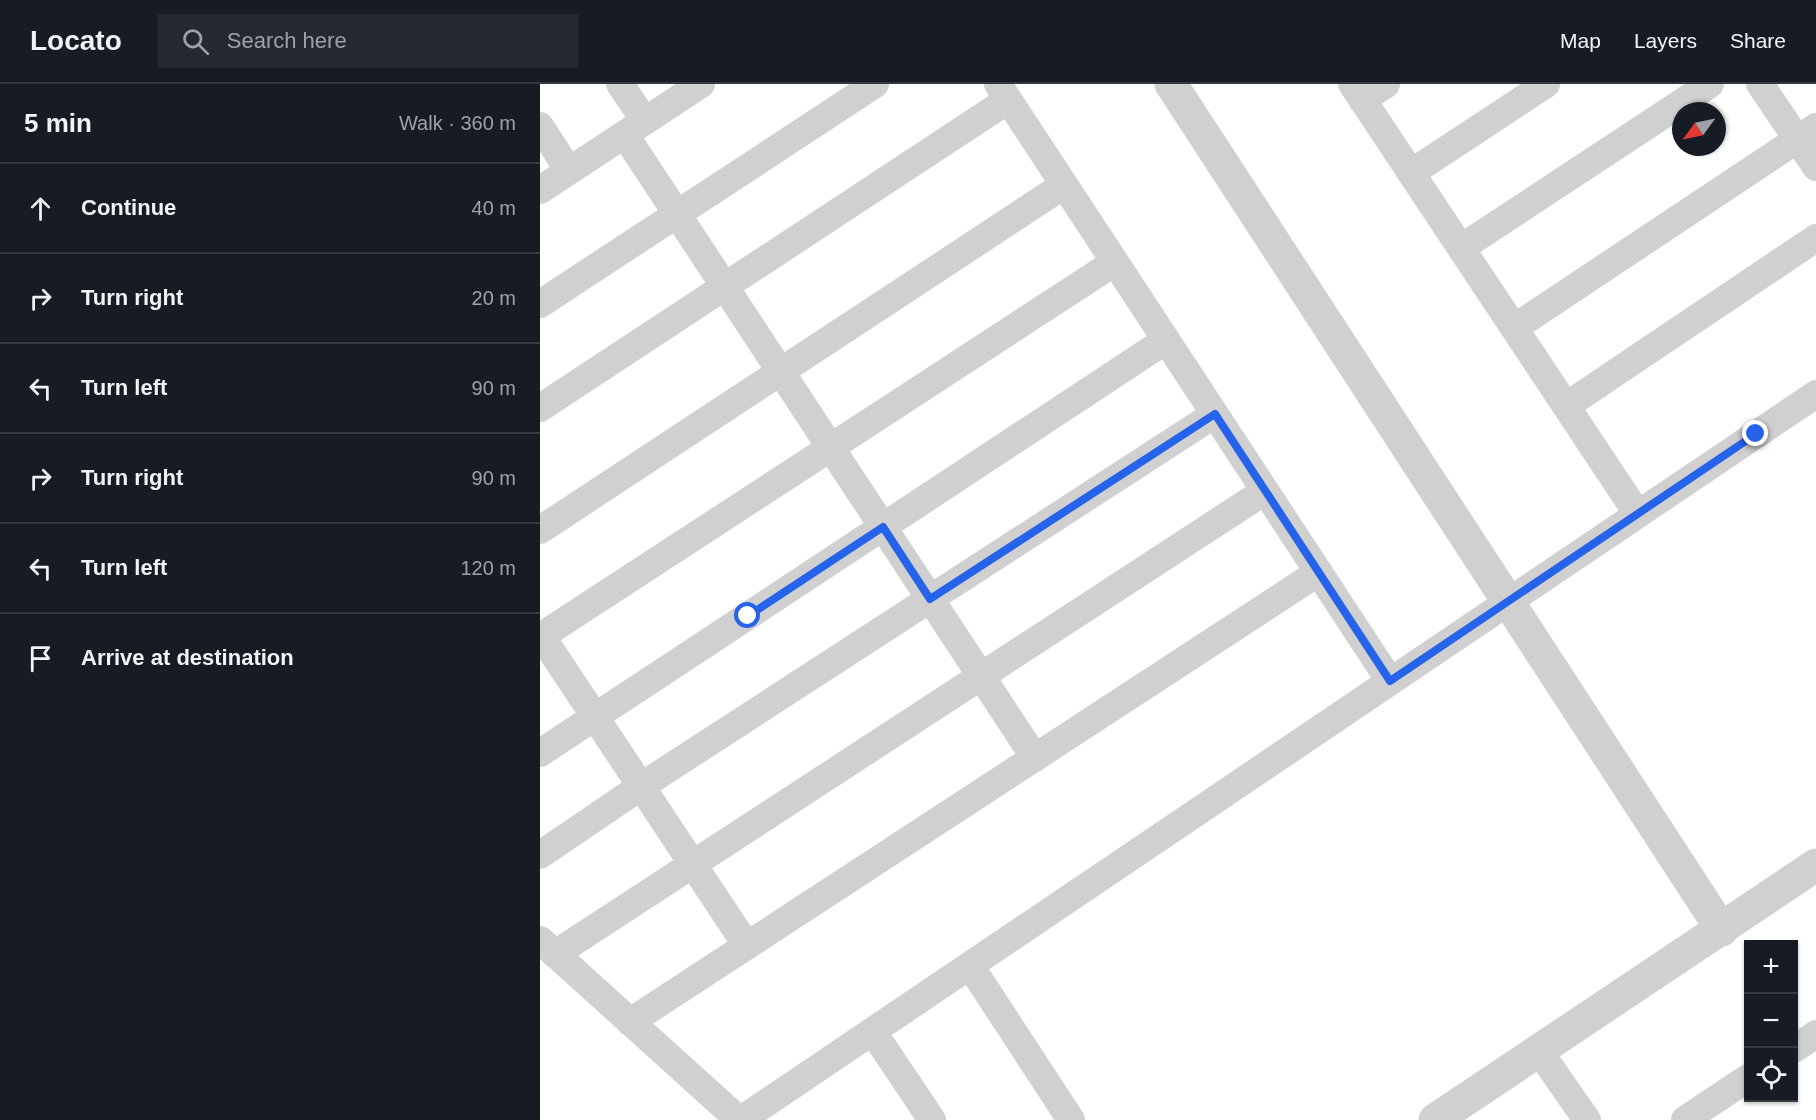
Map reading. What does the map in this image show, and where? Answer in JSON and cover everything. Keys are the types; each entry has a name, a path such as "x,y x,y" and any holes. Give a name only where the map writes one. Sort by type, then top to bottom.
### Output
{"street":[{"path":"620,84 635,128 677,214 1035,758"},
{"path":"540,190 701,84"},
{"path":"540,304 875,84"},
{"path":"1171,84 1722,930"},
{"path":"1386,84 1357,92 1637,513"},
{"path":"1411,173 1546,84"},
{"path":"1461,248 1710,84"},
{"path":"1760,84 1807,133 1816,167"},
{"path":"540,408 725,287 1003,92 1390,681"},
{"path":"540,126 569,171"},
{"path":"1514,328 1807,133"},
{"path":"540,530 1064,185"},
{"path":"1566,406 1816,238"},
{"path":"747,946 540,636 1115,262"},
{"path":"540,753 1166,340"},
{"path":"1265,491 692,864 548,947 740,1120 971,967 1507,600 1816,394"},
{"path":"540,855 640,787 1215,414"},
{"path":"630,1022 1319,572"},
{"path":"1435,1120 1816,866"},
{"path":"971,967 1071,1120"},
{"path":"873,1032 932,1120"},
{"path":"1795,1048 1816,1034"},
{"path":"1539,1051 1587,1120"},
{"path":"1685,1120 1744,1081"}],"route":[{"path":"748,616 883,527 930,599 1215,414 1390,681 1756,434"}]}
